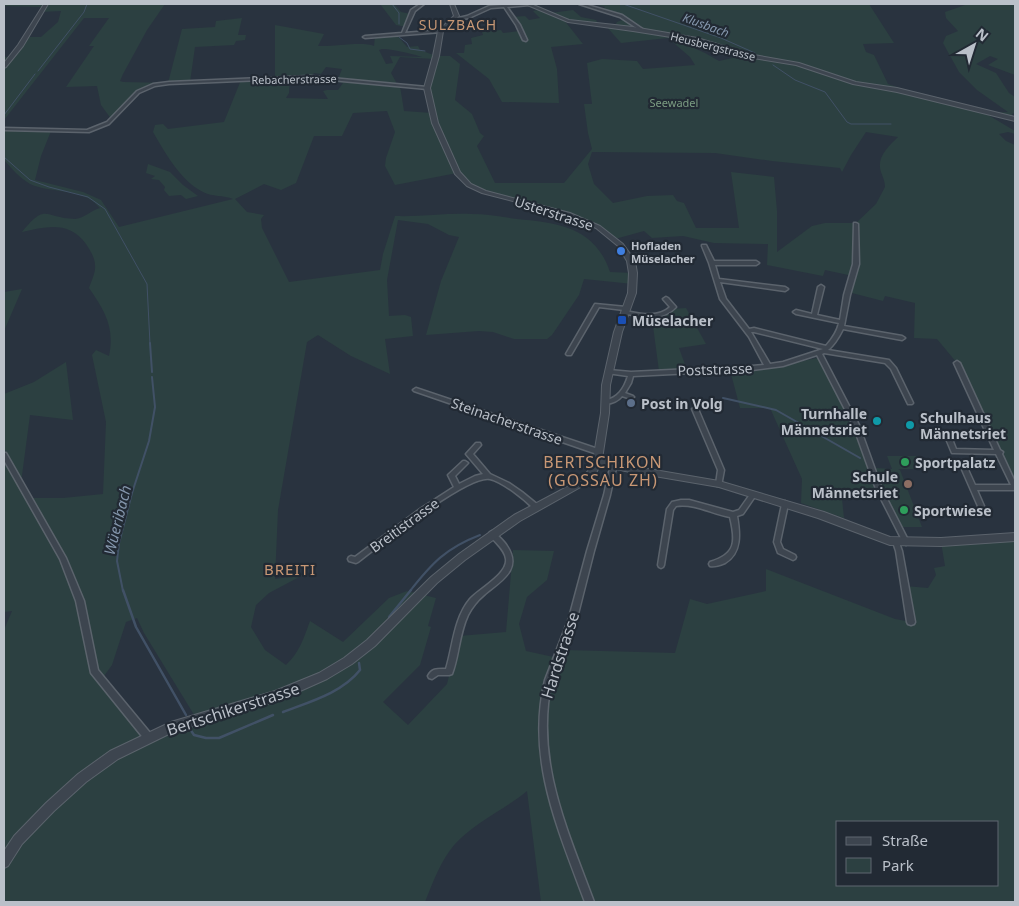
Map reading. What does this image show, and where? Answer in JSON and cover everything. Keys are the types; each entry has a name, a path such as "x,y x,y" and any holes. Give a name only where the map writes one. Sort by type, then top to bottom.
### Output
{"street":[{"path":"4,66 20,46 46,4"},
{"path":"403,34 413,10 422,4"},
{"path":"452,4 457,14 456,19"},
{"path":"365,37 441,31 456,19 470,16 490,7 528,4"},
{"name":"Heusbergstrasse","path":"528,4 568,21 642,30 704,42 753,56 797,64 855,83 897,90 1015,119"},
{"path":"580,4 621,16 642,30"},
{"path":"504,5 518,25 525,40"},
{"path":"427,89 441,31"},
{"name":"Rebacherstrasse","path":"4,129 88,131 108,123 138,92 160,84 314,77 427,89"},
{"name":"Usterstrasse","path":"427,89 434,118 448,154 457,173 469,185 484,192 568,214 587,222 608,233 621,245 631,261 633,273 632,293 609,372 598,456 590,476"},
{"path":"823,351 841,325 856,264 856,224"},
{"path":"704,246 712,263 723,299 747,331 768,366"},
{"path":"712,263 756,263"},
{"path":"717,280 785,289"},
{"path":"814,316 821,287"},
{"path":"569,354 597,304 648,316 667,312 672,306 666,299"},
{"path":"796,312 841,325 902,338"},
{"path":"747,331 754,330 823,351 887,361 893,368 910,403"},
{"path":"823,351 856,425 879,489 906,542"},
{"name":"Poststrasse","path":"609,372 632,374 768,366 784,364 823,351"},
{"path":"957,363 1000,452 1015,488 973,487"},
{"path":"606,402 612,402 621,394 632,374"},
{"name":"Steinacherstrasse","path":"416,390 499,419 522,424 549,437 598,456"},
{"path":"621,394 631,397"},
{"path":"695,410 721,470 719,484"},
{"path":"950,441 954,451 1000,452"},
{"path":"478,445 469,454 487,475 526,497 536,507"},
{"path":"4,455 63,558 80,601 94,671 148,737"},
{"path":"598,456 615,466 719,484 827,517 879,539 906,542 1015,537"},
{"path":"456,487 451,475 464,463"},
{"path":"963,465 984,513"},
{"name":"Hardstrasse","path":"589,902 562,831 548,781 543,748 542,716 546,687 574,618 590,548 615,466"},
{"name":"Breitistrasse","path":"351,559 356,560 456,487 473,478 487,475"},
{"name":"Bertschikerstrasse","path":"4,862 31,827 82,778 114,755 148,737 196,718 276,696 323,676 348,661 370,643 434,580 492,534 590,476"},
{"path":"661,565 670,509 674,504 680,502 733,515 741,512 753,495"},
{"path":"785,504 777,542 780,551 793,557"},
{"path":"712,564 729,558 735,547 736,527 733,515"},
{"path":"432,676 436,672 449,672 465,613 471,602 503,576 508,569 510,561 508,552 492,534"},
{"path":"896,542 911,622"}],"green space":[{"path":"4,4 165,4 147,30 123,74 120,81 123,82 168,83 182,29 215,27 216,21 242,18 238,35 246,35 245,40 236,41 234,45 195,47 190,82 162,85 145,90 131,100 112,120 101,105 97,86 66,87 94,46 89,46 109,18 84,18 4,120 4,57 12,57 25,37 41,37 58,22 61,11 40,12 43,7 4,6"},
{"path":"380,4 394,4 401,12 411,14 406,27 396,25"},
{"name":"Seewadel","path":"869,4 894,43 863,44 866,52 874,55 888,84 906,90 909,93 978,109 1015,131 1015,134 1008,132 999,134 1006,141 1015,145 1015,488 957,363 937,339 914,338 915,303 885,296 883,301 848,292 853,276 825,270 823,276 767,265 768,244 714,243 683,236 652,238 644,231 615,239 607,233 568,214 475,188 457,173 395,185 385,166 395,132 387,111 353,113 342,136 314,136 296,183 281,190 264,184 235,199 247,212 264,215 261,219 262,228 289,282 380,270 395,216 477,214 547,223 573,230 595,245 610,272 633,273 633,284 584,279 579,295 552,335 547,339 514,339 493,332 479,331 426,335 441,281 459,237 449,235 428,224 398,220 387,280 389,316 405,315 411,317 413,336 385,339 390,374 351,356 318,335 307,342 278,510 275,579 303,575 269,593 256,605 251,627 265,650 286,665 298,650 310,621 343,642 389,598 407,591 436,598 428,626 431,627 420,665 383,702 408,725 447,684 459,636 506,632 513,550 554,551 547,580 527,597 519,624 526,651 558,658 565,650 675,653 690,599 707,604 766,591 766,569 895,619 911,622 905,586 928,588 936,575 934,568 945,566 941,542 1015,537 1015,902 541,902 527,791 471,829 455,844 441,864 425,902 4,902 4,630 12,611 4,612 4,394 34,382 66,362 73,420 30,415 21,483 31,498 63,498 103,494 106,422 92,355 96,350 109,356 111,337 104,312 89,288 95,265 91,251 86,244 73,232 57,227 22,232 41,214 75,219 81,218 100,208 93,201 85,197 39,187 23,179 4,160 4,129 51,131 41,156 35,180 83,192 101,200 119,227 233,199 207,194 187,181 174,166 153,132 155,125 163,124 168,129 224,122 241,80 275,79 275,25 324,34 318,46 363,44 374,46 375,37 397,35 407,47 418,46 420,50 436,56 450,56 460,64 455,100 472,114 480,133 484,136 477,146 495,183 564,183 592,149 584,104 592,104 587,63 602,59 637,61 643,69 695,65 690,57 668,38 621,43 606,26 614,27 617,22 625,19 602,11 605,7 598,5","holes":["663,34 711,44 733,58 719,61","379,50 409,53 422,57 390,56 393,63 386,64","400,57 435,59 427,92 432,113 404,111 400,86 395,85 396,82 391,73","326,67 342,69 338,79 333,81 343,83 338,90 323,91 328,99 286,98 289,93 290,78 310,77 314,73 321,74","866,132 898,137 887,148 880,161 885,187 876,204 856,223 825,223 812,226 777,252 777,211 774,177 731,172 739,228 696,228 684,203 677,201 673,195 647,196 613,203 594,184 588,164 592,152 715,153 840,168 842,172","137,618 144,633 196,718 148,737 101,680 112,665 126,622"]},
{"path":"968,4 1015,4 1015,75 988,65 998,59 990,56 976,64 996,73 1009,93 1015,97 1015,113 1012,114 1014,119 993,113 1008,112 977,90 959,72 943,43 946,36 958,31 946,18 945,12"},
{"path":"542,9 550,13 573,10 581,17 596,20 599,25 564,20 583,44 551,47 557,69 559,103 502,102 489,79 456,53 464,53 465,45 472,44 471,38 483,35 482,32 501,30 503,33 519,31 512,17 525,16 529,20 540,18 533,11"},
{"path":"148,164 170,172 198,196 186,199 181,195 169,196 159,180 151,179 155,176 146,173"},
{"path":"22,289 4,331 4,292"},
{"path":"686,308 706,344 679,348 687,370 659,371 653,326 644,324 643,319 671,309"},
{"path":"817,358 822,362 853,425 880,500 841,489 844,518 801,503 802,479 770,408 740,408 730,370 769,368"},
{"name":"Sportwiese","path":"887,456 917,456 922,469 898,469 922,527 903,527 886,497 875,468 892,469"}],"waterway":[{"name":"Wüeribach","path":"38,71 84,12 87,4"},
{"path":"392,4 399,13 399,24"},
{"name":"Klusbach","path":"623,4 721,38 755,53"},
{"path":"399,37 407,43 410,49 425,51"},
{"name":"Klusbach","path":"773,65 795,80 825,92 847,122 851,124 891,124"},
{"name":"Wüeribach","path":"4,115 35,74"},
{"name":"Wüeribach","path":"4,157 30,180 88,197 105,209 147,284 150,344"},
{"name":"Wüeribach","path":"150,343 152,372"},
{"name":"Wüeribach","path":"123,591 117,561 119,543 132,493 149,441 155,407 152,377"},
{"path":"723,398 776,410 860,458"},
{"name":"Wüeribach","path":"410,591 425,572 441,557 458,545 480,535"},
{"name":"Wüeribach","path":"123,590 136,627 186,715"},
{"name":"Wüeribach","path":"389,617 411,590"},
{"name":"Wüeribach","path":"283,712 335,691 353,678 360,670 359,663"},
{"name":"Wüeribach","path":"190,729 194,735 206,738 219,738 273,715"}],"place":[{"name":"Hofladen Müselacher","path":"621,251"},
{"name":"Müselacher","path":"622,320"},
{"name":"Post in Volg","path":"631,403"},
{"name":"Turnhalle Männetsriet","path":"877,421"},
{"name":"Schulhaus Männetsriet","path":"910,425"},
{"name":"Sportpalatz","path":"905,462"},
{"name":"Schule Männetsriet","path":"908,484"},
{"name":"Sportwiese","path":"904,510"}],"district":[{"name":"SULZBACH","path":"458,24"},
{"name":"BERTSCHIKON (GOSSAU ZH)","path":"603,471"},
{"name":"BREITI","path":"290,569"}]}
